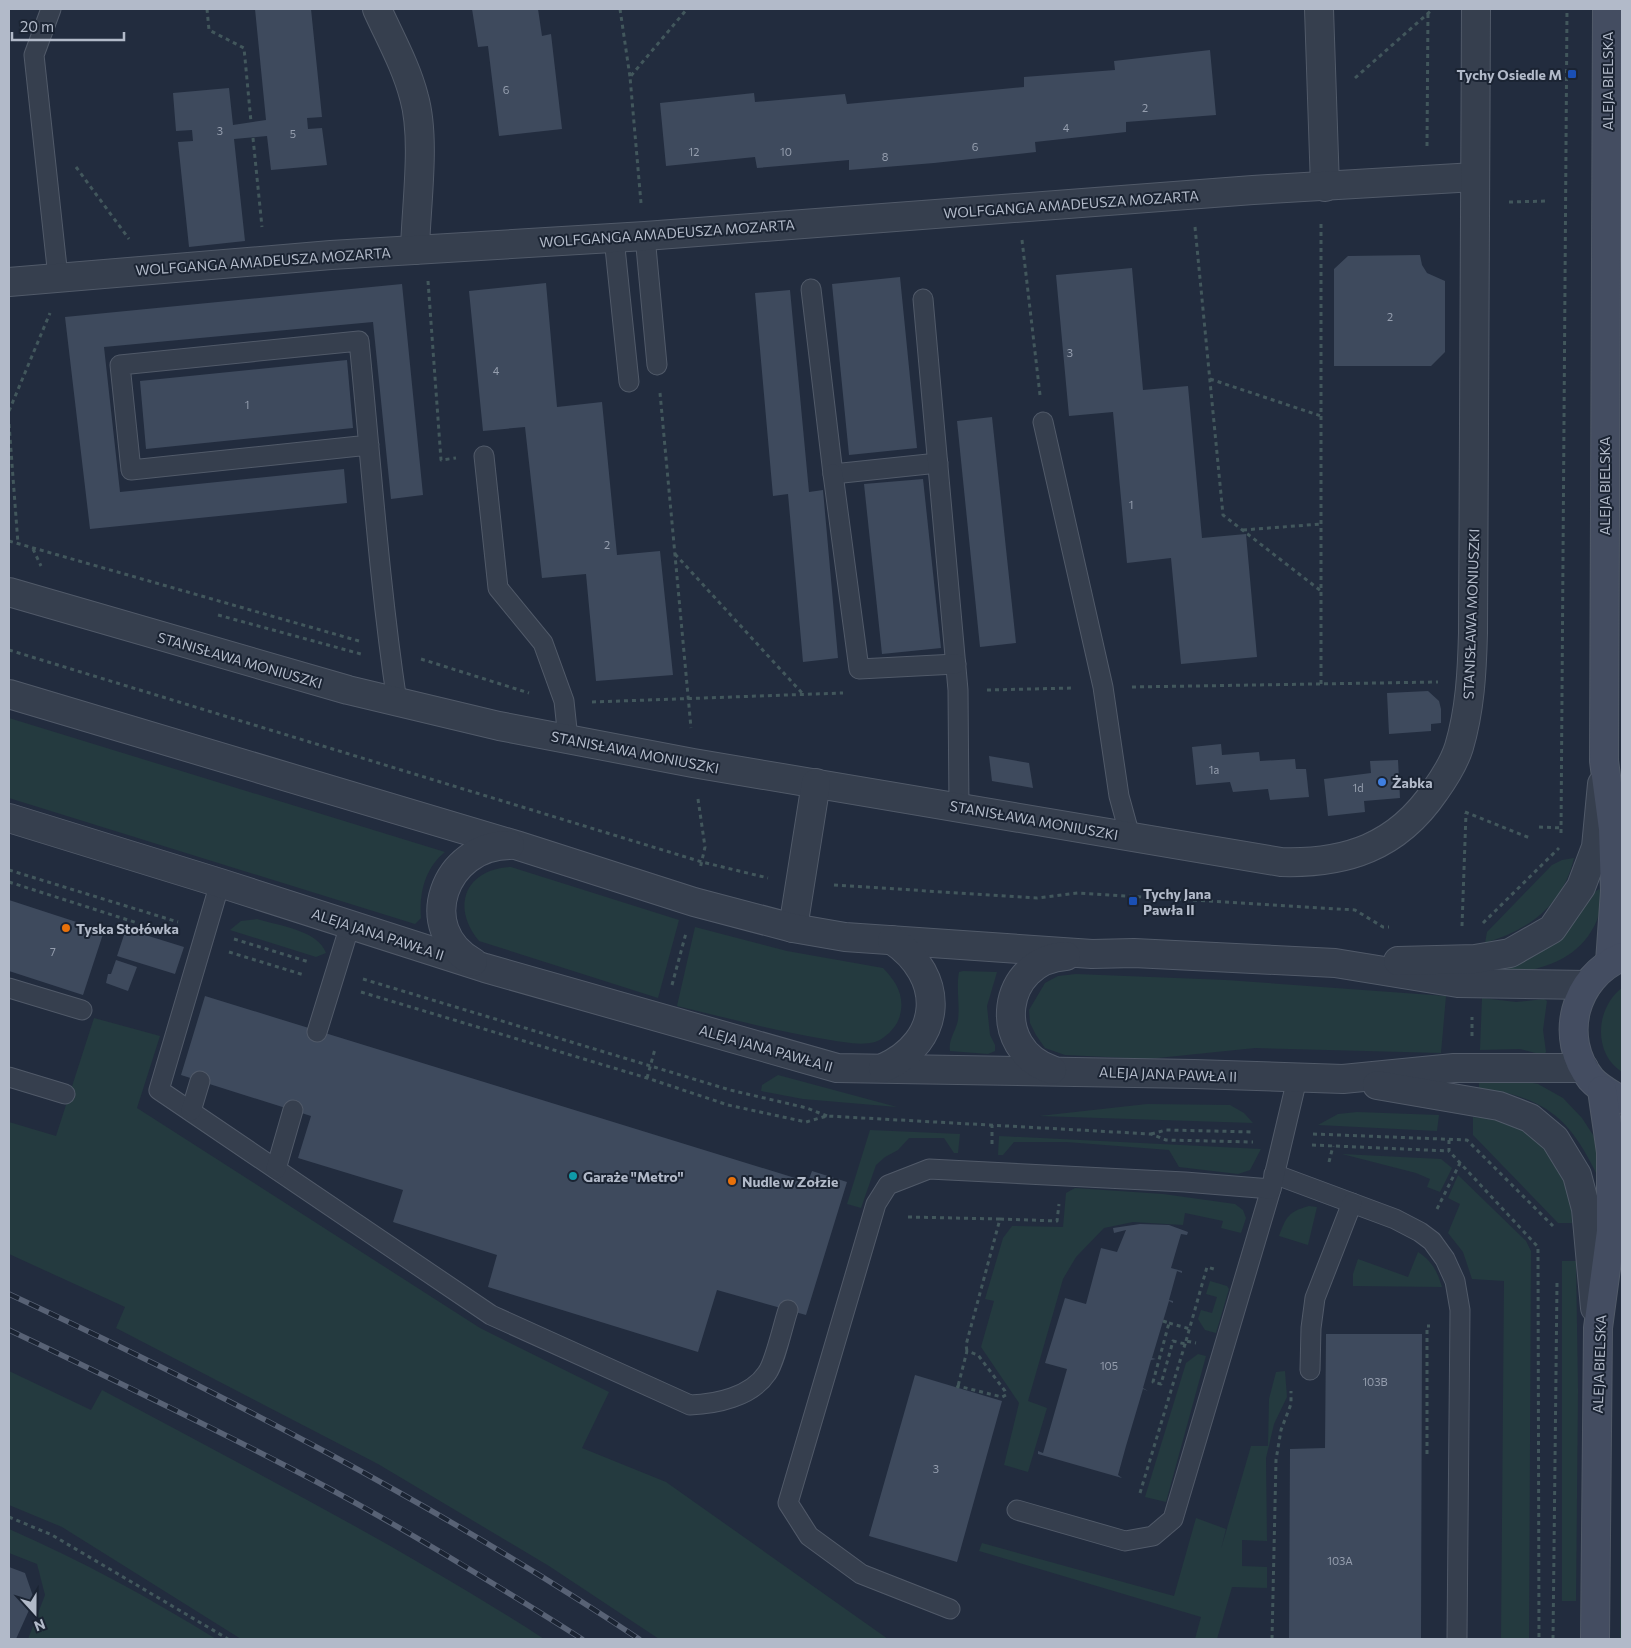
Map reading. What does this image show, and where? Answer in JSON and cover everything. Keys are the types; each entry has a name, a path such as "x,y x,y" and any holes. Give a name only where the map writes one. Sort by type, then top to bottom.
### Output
{"main road":[{"name":"ALEJA BIELSKA","path":"1607,9 1604,761 1613,829 1616,960"},
{"path":"1612,1096 1584,1068 1576,1048 1573,1026 1577,1004 1587,985 1597,972 1616,960"},
{"name":"ALEJA BIELSKA","path":"1595,1639 1598,1328 1611,1231 1612,1096"}],"street":[{"path":"377,9 403,65 415,98 420,127 415,250"},
{"path":"1319,9 1323,199 1426,181 1476,177"},
{"name":"STANISŁAWA MONIUSZKI","path":"9,592 338,688 499,726 693,763 1281,862 1310,863 1339,859 1368,849 1410,823 1424,808 1438,787 1458,749 1469,703 1471,682 1476,9"},
{"name":"WOLFGANGA AMADEUSZA MOZARTA","path":"9,282 151,269 645,236 1243,191 1323,199"},
{"path":"9,694 519,846 694,902 793,928 845,937 1092,954"},
{"path":"1334,964 1484,957 1510,953 1552,929 1581,887 1596,847 1604,761"},
{"path":"793,928 816,783"},
{"name":"ALEJA JANA PAWŁA II","path":"9,818 485,968 837,1068 1054,1071 1343,1080 1454,1068 1584,1068"},
{"path":"485,968 463,955 447,933 443,916 445,890 452,874 469,856 493,846 519,846"},
{"path":"883,1068 908,1053 920,1040 927,1023 931,1005 929,986 922,970 911,954 892,940"},
{"path":"1054,1071 1031,1061 1016,1043 1012,1026 1013,998 1025,974 1040,962 1060,956 1134,953 1334,964 1458,983 1587,985"},
{"path":"1343,1080 1499,1106 1530,1118 1555,1139 1578,1175 1586,1209 1598,1328"}],"lane":[{"path":"51,9 34,55 58,277"},
{"path":"645,236 657,365"},
{"path":"614,238 629,382"},
{"path":"811,289 859,670 956,664"},
{"path":"923,299 958,690 959,807"},
{"path":"370,445 131,470 120,365 359,341 370,445 390,656 397,702"},
{"path":"1043,422 1103,687 1119,796 1130,836"},
{"path":"484,456 498,588 543,643 564,701 568,739"},
{"path":"833,474 938,464"},
{"path":"220,883 159,1090 491,1316 690,1405 707,1404 738,1395 768,1373 788,1310"},
{"path":"317,1032 350,925"},
{"path":"9,988 82,1010"},
{"path":"9,1077 66,1094"},
{"path":"1017,1510 1125,1541 1153,1536 1173,1519 1273,1182 1297,1078"},
{"path":"191,1111 200,1081"},
{"path":"276,1169 293,1110"},
{"path":"950,1609 861,1574 808,1536 788,1503 876,1204 888,1185 929,1169 1185,1182 1273,1182 1352,1203 1395,1218 1424,1235 1445,1259 1455,1281 1460,1310 1457,1639"},
{"path":"1310,1370 1311,1328 1316,1298 1352,1203"}],"path":[{"path":"207,9 210,30 244,48 251,122"},
{"path":"620,9 630,77 645,236"},
{"path":"630,77 688,9"},
{"path":"1426,181 1428,9"},
{"path":"1561,837 1567,9"},
{"path":"253,138 266,261"},
{"path":"75,165 151,269"},
{"path":"1321,684 1323,199"},
{"path":"1517,202 1548,201"},
{"path":"1194,219 1223,515 1321,590"},
{"path":"1022,239 1038,382"},
{"path":"9,411 59,290 58,277"},
{"path":"657,365 674,553 690,700"},
{"path":"1210,379 1321,416"},
{"path":"436,412 440,443"},
{"path":"9,424 10,464 18,544"},
{"path":"1243,530 1321,524"},
{"path":"9,541 390,656"},
{"path":"33,548 41,566 50,568"},
{"path":"674,553 802,694"},
{"path":"211,613 390,656 564,701 690,700 851,693"},
{"path":"9,650 702,862 763,877 800,882 1037,898 1078,893 1355,910 1383,927 1392,927"},
{"path":"958,690 1471,682"},
{"path":"1438,787 1466,813 1530,838"},
{"path":"1466,813 1462,929 1469,929"},
{"path":"1476,929 1561,846"},
{"path":"9,870 205,937 728,1105 806,1122 827,1116"},
{"path":"9,882 205,937 334,977 721,1088 807,1108 827,1116 1151,1134 1166,1130 1284,1132 1467,1140 1557,1230"},
{"path":"1449,1140 1449,1151 1538,1248 1538,1639"},
{"path":"1424,1235 1460,1163"},
{"path":"908,1217 1057,1222 1061,1176"},
{"path":"967,1352 978,1355 1006,1395 1002,1397 958,1387 967,1352 966,1345 1000,1219"},
{"path":"1140,1493 1207,1267 1245,1278"},
{"path":"1553,1639 1557,1277"},
{"path":"1163,1321 1190,1329"},
{"path":"1169,1323 1153,1382 1161,1384 1173,1341 1223,1349"},
{"path":"9,1517 52,1535 228,1639"}],"green space":[{"path":"9,718 445,852 438,858 428,873 422,890 421,918 415,924 9,798"},
{"path":"1574,858 1562,889 1542,913 1516,931 1485,943 1487,932 1552,865 1562,860"},
{"path":"511,867 679,920 658,998 479,941 470,928 465,915 467,892 473,882 483,874 496,869"},
{"path":"1599,889 1603,893 1598,917 1590,933 1581,944 1571,953 1547,965 1506,974 1505,969 1534,955 1567,930 1591,895"},
{"path":"257,919 306,934 322,945 326,953 316,957 230,930 241,921"},
{"path":"695,927 787,951 883,968 892,978 900,995 901,1008 899,1019 894,1028 883,1038 875,1042 858,1044 791,1033 677,1006"},
{"path":"959,972 997,972 987,1006 990,1035 995,1045 995,1051 988,1054 950,1051 950,1043 958,1020"},
{"path":"1076,974 1226,980 1446,996 1441,1053 1255,1048 1148,1059 1065,1055 1045,1048 1030,1023 1029,1010 1045,983 1058,976"},
{"path":"1622,988 1622,1072 1612,1064 1606,1054 1601,1030 1607,1006 1613,996"},
{"path":"1482,998 1516,1002 1544,999 1547,1001 1543,1030 1546,1052 1543,1055 1520,1049 1480,1050"},
{"path":"94,1018 160,1036 137,1108 480,1328 609,1392 582,1448 666,1482 888,1639 659,1639 549,1566 378,1464 116,1328 125,1307 9,1254 9,1122 56,1136"},
{"path":"778,1075 897,1107 803,1099 761,1091 762,1085"},
{"path":"1513,1079 1538,1084 1563,1098 1582,1118 1595,1138 1600,1171 1596,1173 1575,1137 1551,1112 1520,1097 1479,1088 1479,1080"},
{"path":"1147,1104 1230,1105 1244,1113 1253,1123 1039,1116"},
{"path":"1357,1112 1439,1115 1437,1131 1318,1125 1338,1114"},
{"path":"1473,1117 1495,1120 1515,1127 1532,1136 1546,1148 1557,1163 1565,1181 1570,1201 1572,1223 1558,1223 1473,1135"},
{"path":"870,1130 960,1134 958,1153 954,1153 944,1138 909,1138 898,1150 885,1157 876,1165 861,1208 847,1204"},
{"path":"999,1136 1261,1149 1250,1170 1238,1174 1179,1167 1169,1150 1066,1142 1014,1142 1003,1155 998,1155"},
{"path":"1342,1154 1441,1159 1452,1168 1440,1192 1427,1187 1430,1179 1416,1173"},
{"path":"1458,1175 1526,1241 1531,1251 1529,1639 1501,1639 1504,1281 1472,1279 1463,1252 1448,1233 1460,1204 1448,1198"},
{"path":"1075,1188 1163,1194 1235,1204 1243,1210 1246,1218 1241,1233 1221,1228 1223,1221 1185,1213 1183,1225 1133,1222 1104,1228 1076,1257 1063,1279 1028,1401 1047,1408 1028,1472 1004,1465 1019,1403 981,1347 994,1301 985,1299 1003,1238 1012,1226 1063,1227 1066,1193"},
{"path":"1309,1206 1317,1207 1308,1245 1279,1236 1284,1224 1292,1213"},
{"path":"1418,1252 1433,1267 1442,1287 1353,1286 1353,1274 1358,1259 1408,1277"},
{"path":"1622,1258 1622,1639 1620,1639"},
{"path":"1562,1261 1576,1261 1578,1390 1576,1601 1562,1601"},
{"path":"1210,1281 1227,1286 1229,1289 1216,1333 1205,1330 1198,1319 1201,1310 1212,1313 1217,1297 1206,1294"},
{"path":"1198,1354 1206,1356 1166,1502 1145,1497 1186,1363"},
{"path":"9,1371 91,1410 102,1390 381,1541 544,1639 241,1639 62,1527 9,1505"},
{"path":"1285,1371 1287,1397 1274,1424 1266,1458 1267,1541 1242,1540 1242,1566 1267,1567 1267,1588 1232,1587 1217,1639 1195,1639 1201,1617 979,1551 982,1543 1174,1596 1196,1518 1226,1529 1221,1549 1251,1446 1268,1446 1269,1399 1276,1372"},
{"path":"9,1529 114,1580 216,1639 28,1639 45,1595 37,1564 9,1553"}],"building":[{"path":"255,9 311,9 322,117 307,118 308,129 322,128 327,165 271,170 267,136 234,139 245,241 189,247 178,142 193,141 192,130 176,131 173,93 229,88 233,125 266,120"},
{"path":"472,9 538,9 542,36 551,34 562,129 499,136 488,46 478,47"},
{"path":"1210,50 1216,115 1126,122 1126,132 1035,142 1036,152 934,163 849,170 849,160 757,168 755,157 666,166 660,103 754,93 755,102 845,94 847,104 1024,87 1024,77 1115,70 1114,61"},
{"path":"1420,255 1422,265 1427,273 1445,281 1445,352 1431,366 1334,366 1334,269 1348,256"},
{"path":"1132,268 1143,390 1188,386 1202,538 1246,534 1257,657 1181,664 1171,558 1127,563 1113,412 1069,416 1056,275"},
{"path":"900,277 917,448 849,455 832,284"},
{"path":"546,283 557,407 602,402 617,555 660,551 673,675 596,681 586,574 542,578 525,427 483,431 469,291"},
{"path":"402,284 423,495 391,499 373,322 104,347 120,492 344,469 347,503 90,529 65,317"},
{"path":"790,290 809,492 823,490 838,658 803,662 788,494 773,496 755,293"},
{"path":"347,360 353,428 146,449 140,381"},
{"path":"992,417 1016,643 980,647 957,421"},
{"path":"923,479 941,648 882,654 864,484"},
{"path":"1428,691 1439,701 1441,723 1431,724 1431,731 1389,734 1387,693"},
{"path":"1221,744 1222,755 1259,752 1260,761 1295,759 1296,769 1306,769 1309,797 1270,800 1268,789 1233,792 1230,782 1196,785 1192,747"},
{"path":"989,756 1029,763 1033,788 992,781"},
{"path":"1398,760 1400,798 1364,801 1365,812 1328,816 1324,779 1371,773 1370,761"},
{"path":"9,900 104,931 83,995 9,971"},
{"path":"126,929 184,947 175,974 117,956"},
{"path":"116,960 137,967 128,991 106,983 108,974 111,974"},
{"name":"Garaże \"Metro\"","path":"205,996 808,1182 812,1171 847,1182 806,1315 717,1290 698,1352 488,1287 497,1255 393,1222 403,1190 298,1158 311,1116 181,1075"},
{"path":"1140,1224 1169,1225 1188,1232 1187,1235 1181,1234 1171,1268 1182,1271 1182,1273 1177,1271 1169,1300 1173,1301 1173,1303 1169,1301 1152,1358 1156,1359 1151,1360 1143,1388 1148,1391 1143,1389 1118,1475 1122,1478 1038,1454 1038,1451 1043,1453 1067,1369 1045,1363 1065,1298 1086,1304 1101,1248 1117,1252 1126,1230 1114,1233 1113,1228"},
{"path":"1326,1334 1422,1334 1421,1639 1289,1639 1290,1449 1325,1448"},
{"path":"915,1375 1002,1401 957,1562 869,1536"},
{"path":"9,1567 25,1573 34,1599 16,1639 9,1639"}],"railway":[{"path":"9,1294 171,1372 330,1454 487,1543 639,1639"},
{"path":"9,1330 201,1423 349,1499 450,1557 582,1639"}],"place":[{"name":"Tychy Osiedle M","path":"1572,74"},
{"name":"Żabka","path":"1382,782"},
{"name":"Tychy Jana Pawła II","path":"1133,901"},
{"name":"Tyska Stołówka","path":"66,928"},
{"name":"Garaże \"Metro\"","path":"573,1176"},
{"name":"Nudle w Zołzie","path":"732,1181"}]}
